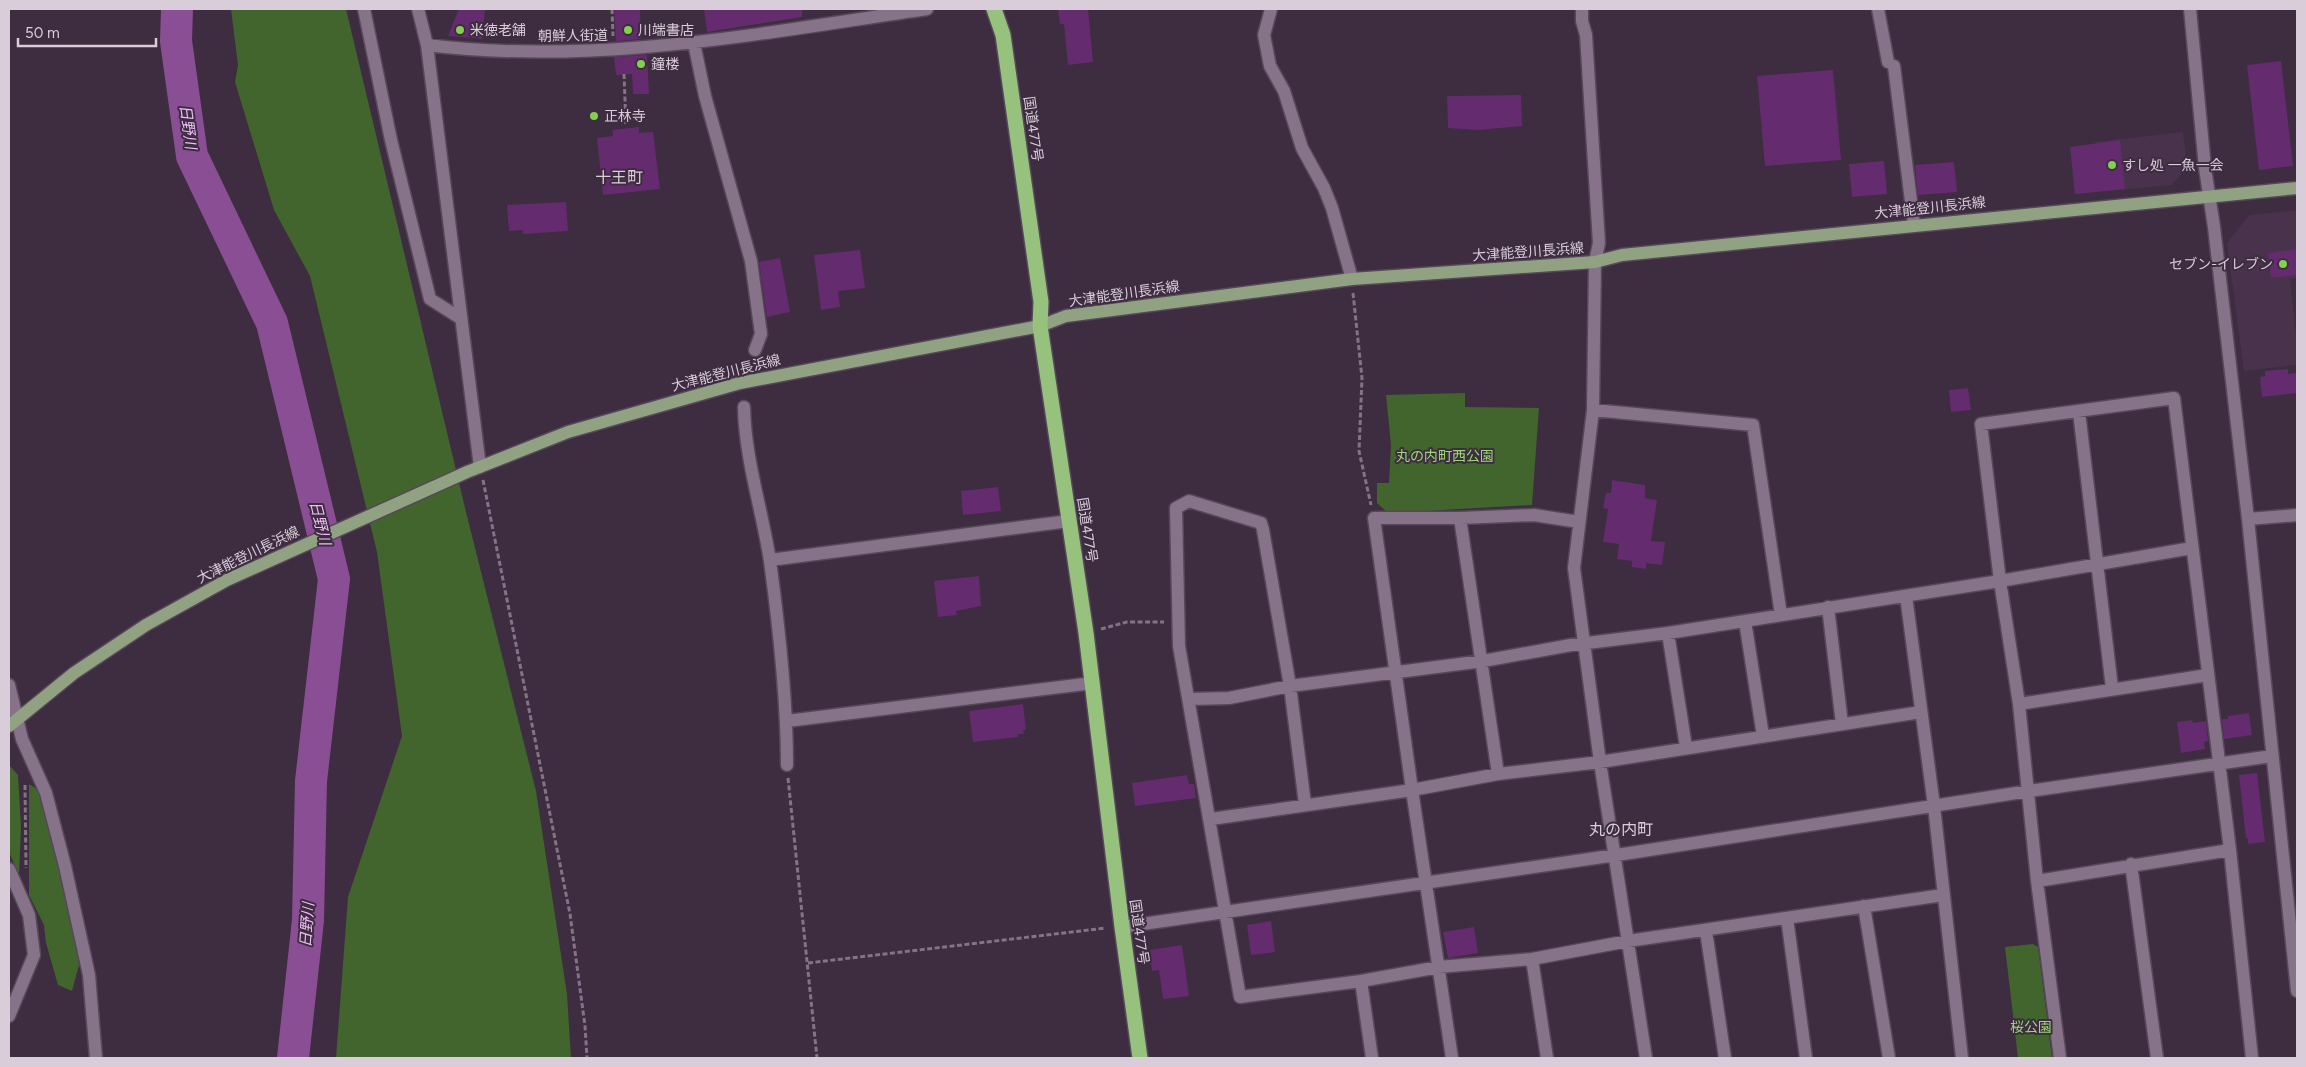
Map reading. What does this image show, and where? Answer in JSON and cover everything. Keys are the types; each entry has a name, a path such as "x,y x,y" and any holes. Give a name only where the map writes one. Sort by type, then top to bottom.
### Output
{"highway":[{"name":"国道477号","path":"994,9 1003,35 1041,302 1040,326 1086,633 1140,1058"}],"main road":[{"name":"大津能登川長浜線","path":"12,723 74,673 146,625 227,580 467,472 568,432 740,383 1040,326 1066,316 1352,280 1595,262 1622,255 2297,188"}],"street":[{"path":"364,9 391,140 430,299 460,318"},
{"path":"418,9 427,45 480,467"},
{"name":"朝鮮人街道","path":"427,45 478,51 614,51 694,43 927,9"},
{"path":"1271,9 1264,35 1270,66 1284,92 1302,148 1324,188 1332,208 1352,280"},
{"path":"1878,9 1891,64 1914,225"},
{"path":"2190,9 2205,168 2210,196 2248,519 2297,992"},
{"path":"1582,15 1586,35 1598,233 1595,262 1593,410 1574,568 1600,762 1616,854 1646,1058"},
{"path":"694,43 705,96 751,261 761,334 755,350"},
{"path":"2060,1058 2037,881 2029,791 2000,581 1981,424 2174,398 2230,850 2252,1058"},
{"path":"744,408 745,431 770,560 787,721 787,765"},
{"path":"1593,410 1753,425 1781,615"},
{"path":"2079,412 2112,688"},
{"path":"1305,804 1290,686 1261,523 1189,501 1176,508 1179,646 1190,699 1240,997 1361,981 1439,967 1532,959 1628,941 1943,895"},
{"path":"1452,1058 1374,518 1460,518 1534,515 1579,522"},
{"path":"2248,519 2297,515"},
{"path":"1460,518 1483,661 1498,774"},
{"path":"770,560 1069,521"},
{"path":"1190,699 1229,698 1290,686 1483,661 1584,643 1668,633 1906,596 2192,548"},
{"path":"1906,596 1934,806 1962,1058"},
{"path":"1828,607 1842,724"},
{"path":"1745,621 1763,736"},
{"path":"1668,633 1686,747"},
{"path":"2018,704 2112,688 2208,675"},
{"path":"787,721 1092,683"},
{"path":"9,685 12,723 31,756 46,793 89,975 96,1058"},
{"path":"1210,819 1412,790 1498,774 1600,762 1686,747 1920,712"},
{"path":"1122,927 2272,756"},
{"path":"2037,881 2131,864 2230,850"},
{"path":"2131,864 2158,1058"},
{"path":"9,869 29,915 34,955 9,1016"},
{"path":"1864,906 1889,1058"},
{"path":"1787,918 1806,1058"},
{"path":"1706,931 1725,1058"},
{"path":"1532,959 1548,1058"},
{"path":"1361,981 1372,1058"}],"path":[{"path":"612,9 614,51"},
{"path":"624,74 626,126"},
{"path":"1352,280 1362,378 1359,451 1374,518"},
{"path":"480,467 570,914 585,1026 587,1058"},
{"path":"1086,633 1127,622 1179,622"},
{"path":"26,873 25,781 31,756"},
{"path":"787,765 816,1058"},
{"path":"808,963 1122,927"}],"shaded area":[{"path":"2183,132 2187,167 2172,185 2075,194 2072,173 2099,170 2096,142"},
{"path":"2297,210 2297,278 2290,279 2297,345 2297,365 2244,371 2227,243 2249,215"}],"green space":[{"path":"231,9 346,9 466,512 536,791 567,994 571,1058 336,1058 348,897 402,736 377,552 310,276 274,210 235,82 238,65"},
{"name":"丸の内町西公園","path":"1465,393 1465,407 1539,408 1532,505 1388,513 1377,503 1377,483 1389,483 1391,445 1386,395"},
{"path":"9,765 18,775 21,827 19,876 9,852"},
{"path":"29,784 40,791 63,877 79,965 72,991 58,985 46,943 44,925 29,895"},
{"name":"桜公園","path":"2033,944 2038,947 2052,1058 2018,1058 2005,947"}],"building":[{"path":"459,9 485,9 482,39 448,36"},
{"path":"614,9 640,9 641,39 616,41"},
{"path":"704,9 802,9 802,17 707,32"},
{"path":"1058,9 1088,9 1093,62 1068,65 1064,24 1060,24"},
{"path":"647,55 649,94 633,94 632,74 616,75 614,57"},
{"path":"2281,61 2293,166 2259,170 2247,65"},
{"path":"1833,70 1841,160 1765,166 1757,76"},
{"path":"1521,95 1522,126 1478,130 1448,128 1447,96"},
{"path":"639,127 639,133 653,132 660,189 603,195 597,138 613,136 612,130"},
{"name":"すし処 一魚一会","path":"2120,140 2125,189 2075,194 2070,147"},
{"path":"1884,161 1887,194 1852,197 1849,164"},
{"path":"1954,162 1957,192 1918,195 1915,165"},
{"path":"566,202 568,231 523,234 523,230 509,231 507,205"},
{"name":"セブン-イレブン","path":"2297,249 2297,275 2271,278 2268,253"},
{"path":"860,250 865,288 838,291 840,307 821,310 814,255"},
{"path":"780,258 790,312 767,317 759,262"},
{"path":"2288,369 2288,374 2296,373 2297,393 2262,397 2260,377 2265,376 2265,371"},
{"path":"1968,388 1971,410 1951,412 1949,390"},
{"path":"1612,480 1645,485 1645,498 1657,500 1651,541 1665,542 1662,565 1646,563 1646,569 1632,567 1632,561 1617,559 1619,544 1603,542 1608,509 1603,508 1606,493 1611,493"},
{"path":"998,487 1001,511 963,515 961,491"},
{"path":"979,576 981,606 956,611 957,615 938,617 934,581"},
{"path":"1023,704 1026,730 1023,730 1024,734 1018,734 1018,737 973,742 969,711"},
{"path":"2249,713 2252,735 2224,739 2222,719 2228,719 2228,716"},
{"path":"2192,720 2193,723 2206,721 2208,741 2204,742 2205,749 2181,753 2177,722"},
{"path":"2257,773 2265,842 2248,844 2239,775"},
{"path":"1187,775 1189,784 1194,784 1196,798 1135,806 1132,783"},
{"path":"1271,921 1275,952 1251,955 1247,925"},
{"path":"1474,927 1478,953 1448,958 1443,932"},
{"path":"1182,945 1189,996 1165,999 1163,998 1159,970 1152,971 1149,950"}],"waterway":[{"name":"日野川","path":"177,9 176,41 192,156 272,323 334,579 311,781 308,920 293,1058"}],"place":[{"name":"米徳老舗","path":"460,30"},
{"name":"川端書店","path":"628,30"},
{"name":"鐘楼","path":"641,64"},
{"name":"正林寺","path":"594,116"},
{"name":"すし処 一魚一会","path":"2112,165"},
{"name":"セブン-イレブン","path":"2283,264"}],"district":[{"name":"十王町","path":"619,177"},
{"name":"丸の内町","path":"1621,829"}]}
